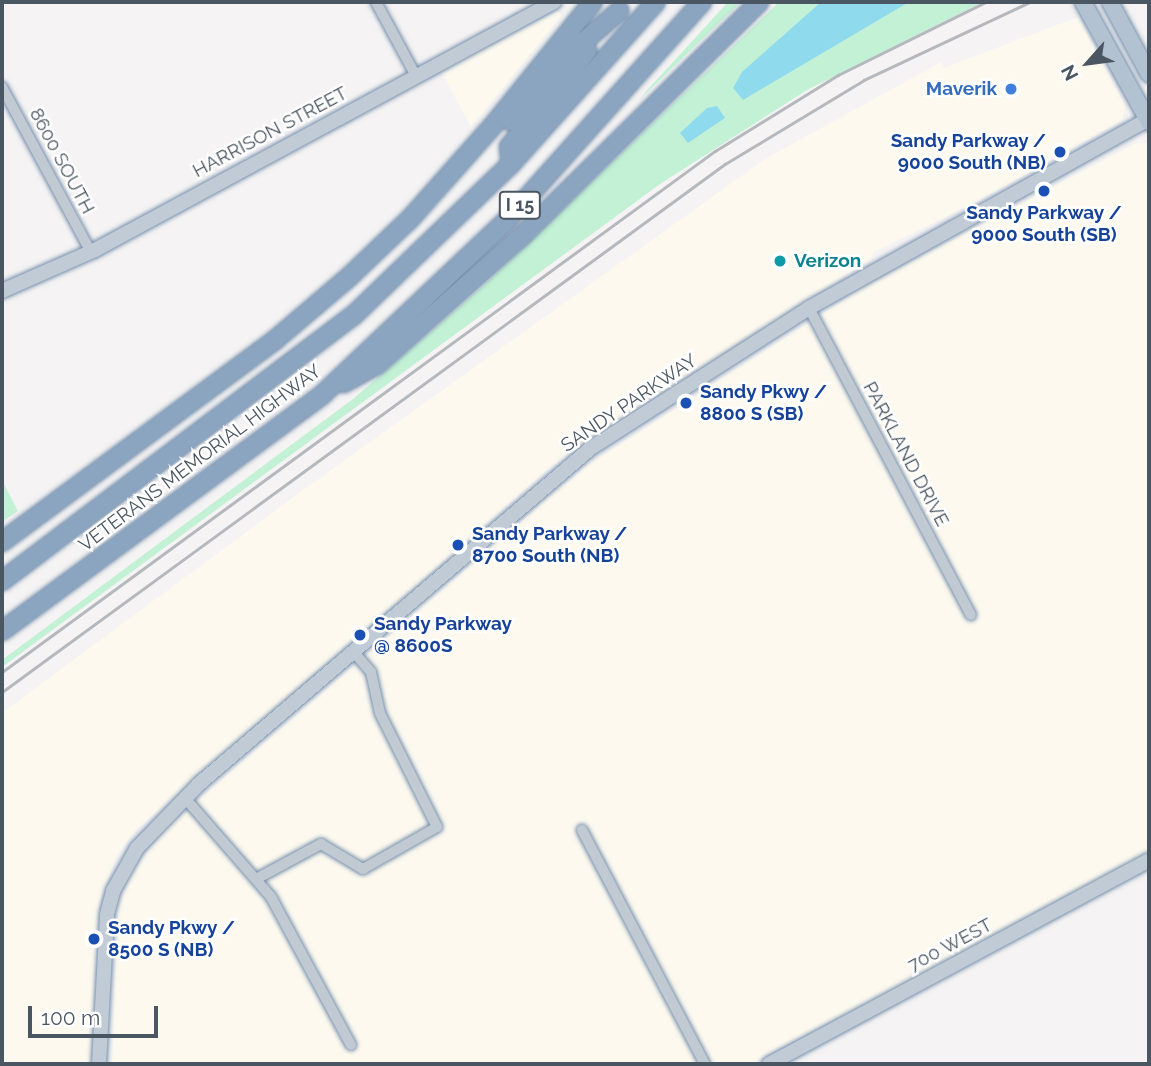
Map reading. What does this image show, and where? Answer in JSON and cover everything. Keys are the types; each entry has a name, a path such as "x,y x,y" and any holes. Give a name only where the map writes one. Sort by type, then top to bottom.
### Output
{"highway":[{"path":"2,542 275,340 381,247 496,122 593,2"},
{"name":"VETERANS MEMORIAL HIGHWAY","path":"2,581 354,315 511,164 656,2"},
{"name":"VETERANS MEMORIAL HIGHWAY","path":"2,631 323,394 508,219 702,2"},
{"path":"323,394 377,365 522,236 759,2"},
{"path":"381,247 401,235 573,50 622,6"},
{"path":"511,164 509,147 622,6"}],"main road":[{"name":"HARRISON STREET","path":"2,291 90,252 554,2"},
{"path":"1083,2 1149,121"},
{"path":"1110,2 1149,74"},
{"name":"SANDY PARKWAY","path":"99,1064 107,914 113,891 136,848 185,798 591,448 809,308 1149,121"},
{"name":"700 WEST","path":"769,1064 1149,860"}],"street":[{"path":"376,2 416,76"},
{"name":"8600 SOUTH","path":"2,87 90,252"},
{"name":"PARKLAND DRIVE","path":"809,308 971,615"},
{"path":"258,878 321,844 363,869 437,827 380,713 371,672 354,651"},
{"path":"185,798 258,878 286,920 351,1045"},
{"path":"582,830 705,1064"}],"shaded area":[{"path":"558,11 561,16 471,127 441,71"},
{"path":"1078,17 1125,105 1123,120 978,201 874,252 870,260 604,429 546,471 135,831 116,857 99,905 91,1064 2,1064 2,713 299,493 765,159 941,62 944,68"},
{"path":"1136,143 1149,143 1149,854 750,1064 112,1064 118,912 129,877 166,828 582,469 864,287"}],"green space":[{"path":"728,2 741,2 639,100 650,87"},
{"path":"779,2 983,2 807,90 660,184 2,667 2,660 353,399 482,287"},
{"path":"2,480 18,511 2,522"}],"water":[{"path":"821,2 909,2 743,100 733,88 742,72"},
{"path":"717,106 725,118 688,143 680,133 707,108"}],"railway":[{"path":"2,672 715,151 838,75 986,2"},
{"path":"2,692 725,164 864,80 1030,2"}],"place":[{"name":"Maverik","path":"1011,89"},
{"name":"Sandy Parkway / 9000 South (NB)","path":"1060,152"},
{"name":"Sandy Parkway / 9000 South (SB)","path":"1044,191"},
{"name":"Verizon","path":"780,261"},
{"name":"Sandy Pkwy / 8800 S (SB)","path":"686,403"},
{"name":"Sandy Parkway / 8700 South (NB)","path":"458,545"},
{"name":"Sandy Parkway @ 8600S","path":"360,635"},
{"name":"Sandy Pkwy / 8500 S (NB)","path":"94,939"}]}
